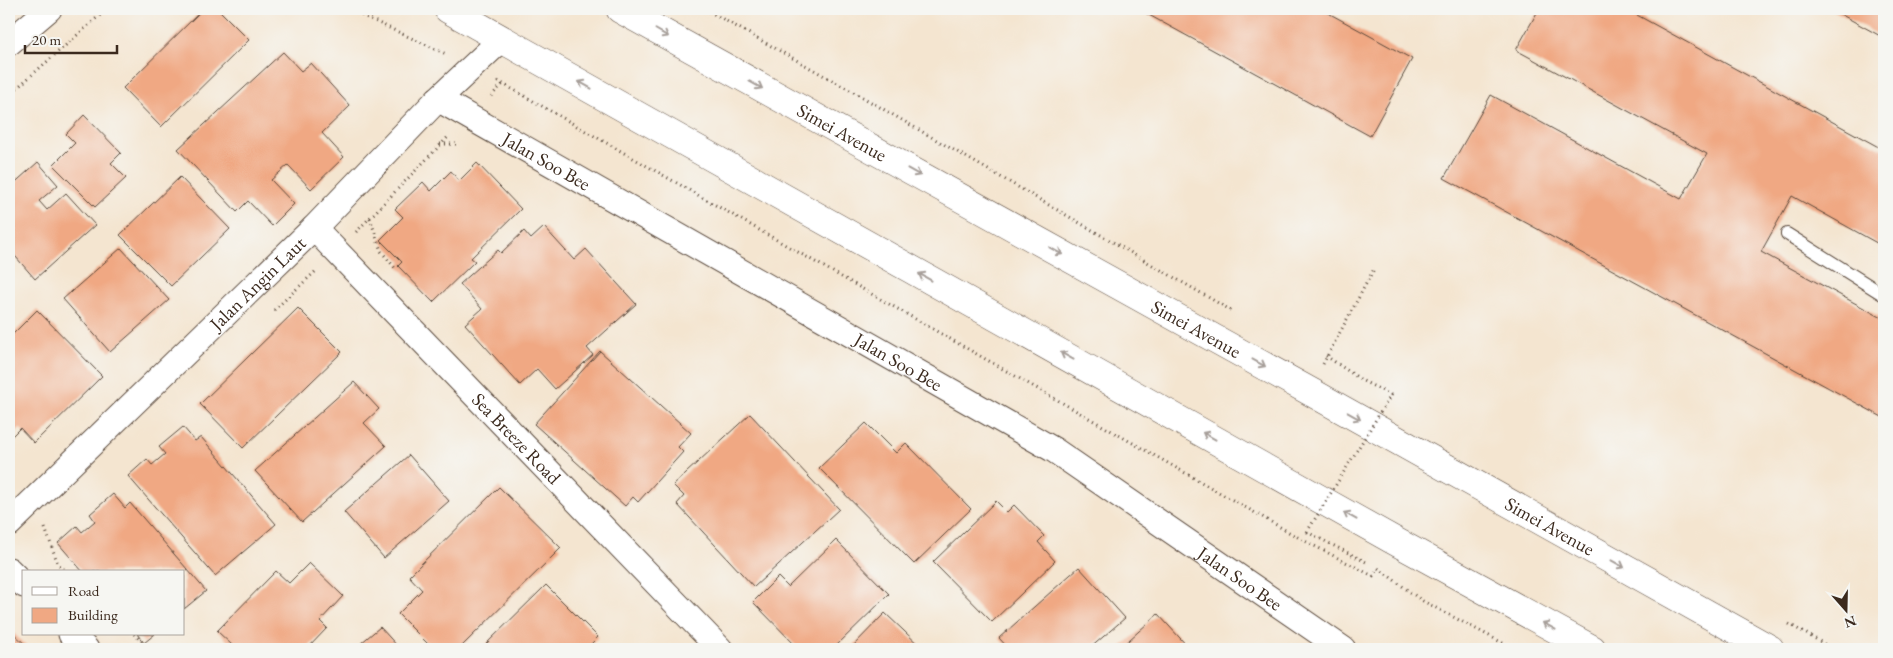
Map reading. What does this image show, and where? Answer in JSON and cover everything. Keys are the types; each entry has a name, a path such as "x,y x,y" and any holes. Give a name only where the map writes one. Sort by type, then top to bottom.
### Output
{"main road":[{"path":"448,9 1393,540 1592,649"},
{"name":"Simei Avenue","path":"620,9 1770,649"}],"street":[{"path":"9,43 49,9"},
{"name":"Jalan Angin Laut","path":"9,524 314,228 438,99 502,39"},
{"name":"Jalan Soo Bee","path":"438,99 1054,450 1342,649"},
{"name":"Sea Breeze Road","path":"314,228 720,649"},
{"path":"9,570 22,583"},
{"path":"73,636 86,649"}],"lane":[{"path":"1787,234 1884,295"}],"path":[{"path":"9,95 107,9"},
{"path":"348,9 472,66 1301,539 1373,576 1378,568 1422,600 1514,649"},
{"path":"706,9 864,98 1238,315"},
{"path":"1323,364 1374,268"},
{"path":"1326,356 1363,381 1391,395 1306,532 1374,566"},
{"path":"1314,359 1332,369"},
{"path":"1358,383 1375,393"},
{"path":"1384,398 1392,402"},
{"path":"44,526 58,564 65,570"},
{"path":"1782,620 1833,649"},
{"path":"136,636 149,649"}],"building":[{"path":"203,9 218,9 249,40 161,127 123,88"},
{"path":"1138,9 1321,9 1412,59 1370,136"},
{"path":"1539,9 1626,9 1884,150 1884,247 1792,196 1761,252 1884,319 1884,418 1444,178 1491,95 1681,199 1707,154 1516,50"},
{"path":"1831,9 1884,9 1884,38"},
{"path":"283,52 301,71 311,63 350,106 322,133 344,157 311,189 288,165 271,180 294,204 272,226 248,201 237,212 178,149"},
{"path":"84,115 121,153 111,163 126,178 95,207 53,165 75,143 66,134"},
{"path":"38,162 58,185 39,201 47,210 66,193 95,225 35,279 9,249 9,188"},
{"path":"477,163 521,209 471,258 475,261 433,302 398,266 402,262 380,240 403,217 395,209 423,182 431,191 451,171 459,181"},
{"path":"180,177 230,229 171,286 120,235"},
{"path":"544,227 574,260 586,249 636,304 587,348 593,355 555,389 537,369 520,385 465,324 482,309 460,284 498,250 501,253 524,231 531,239"},
{"path":"121,248 169,300 110,352 63,299"},
{"path":"298,308 342,352 243,448 200,404"},
{"path":"37,310 102,376 34,443 20,428 9,439 9,338"},
{"path":"600,351 691,433 678,447 683,452 638,502 633,497 625,506 534,424"},
{"path":"354,382 379,409 364,423 386,446 302,522 255,471"},
{"path":"750,414 839,509 754,587 677,504 684,496 673,485"},
{"path":"866,423 896,453 906,443 971,509 914,564 819,468"},
{"path":"183,427 195,441 201,437 276,524 215,576 128,476 147,459 152,465 165,454 159,447"},
{"path":"409,455 449,501 384,558 344,512"},
{"path":"499,487 561,548 459,649 433,649 398,614 422,590 409,576"},
{"path":"113,494 125,508 130,503 206,591 185,608 185,570 81,570 58,543 77,526 82,532 95,521 90,514"},
{"path":"996,501 1007,512 1014,505 1044,536 1038,542 1055,561 992,622 933,562"},
{"path":"836,540 889,594 833,649 799,649 753,602 778,577 788,587"},
{"path":"309,563 343,596 320,621 327,628 307,649 228,649 232,645 217,631 276,571 289,583"},
{"path":"1079,567 1125,618 1089,649 1009,649 999,638"},
{"path":"546,585 598,637 586,649 481,649"},
{"path":"885,613 923,649 850,649"},
{"path":"1158,614 1190,649 1119,649"},
{"path":"380,627 400,649 354,649"},
{"path":"9,629 30,649 9,649"},
{"path":"139,636 153,636 144,643"}]}
